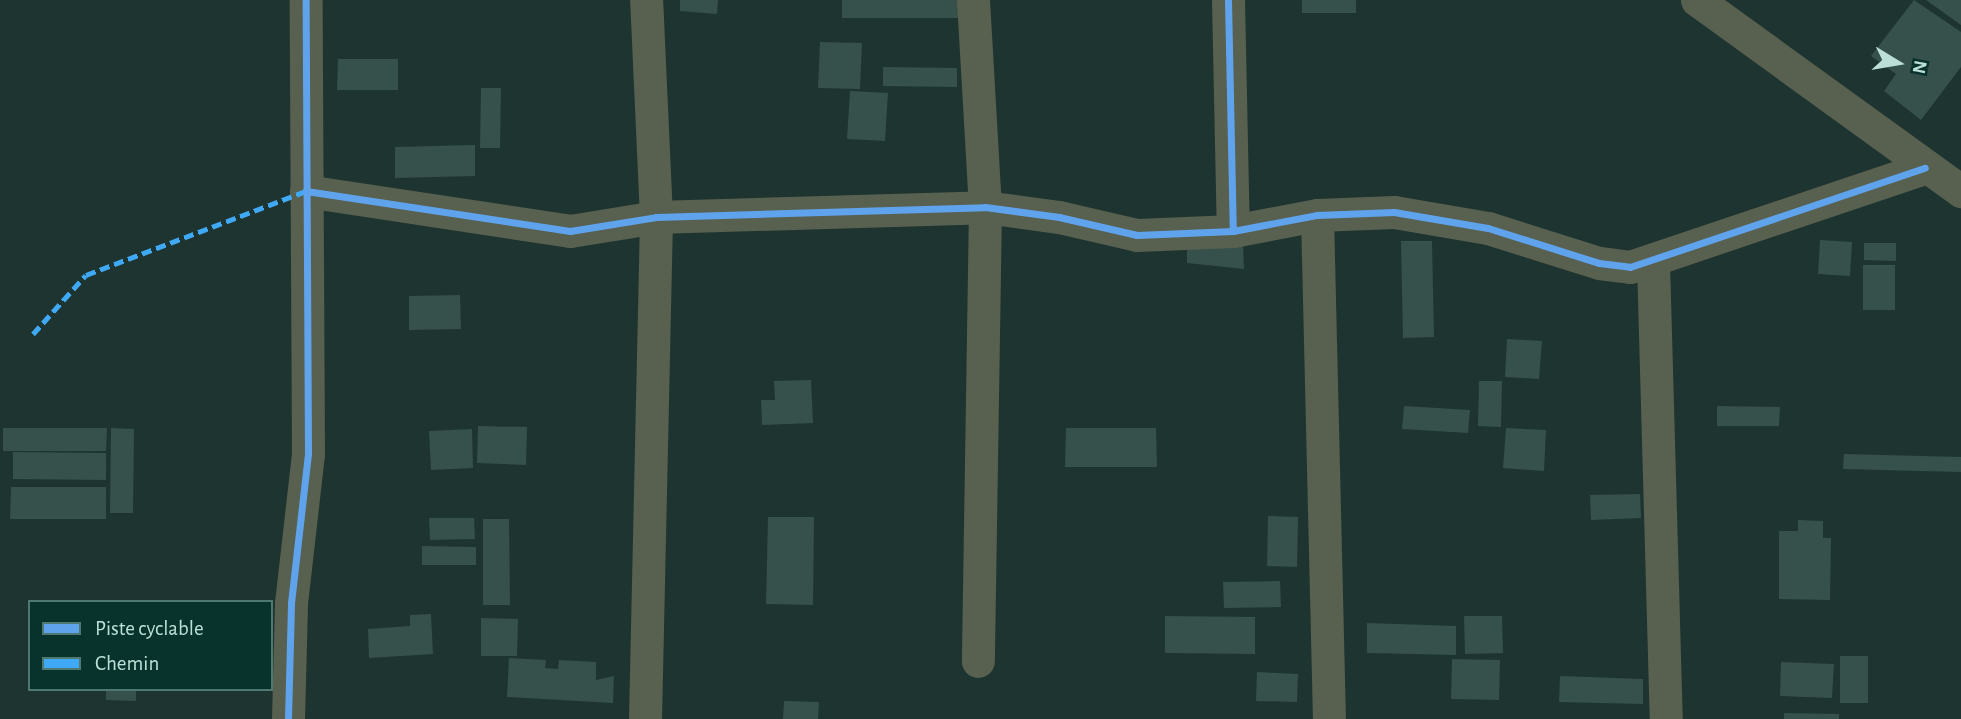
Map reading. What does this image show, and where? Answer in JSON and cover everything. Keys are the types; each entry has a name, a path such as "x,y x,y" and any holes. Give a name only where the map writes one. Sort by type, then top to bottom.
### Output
{"street":[{"path":"288,719 291,603 307,454 306,0"},
{"path":"645,719 656,217 646,0"},
{"path":"973,0 985,207 978,661"},
{"path":"1228,0 1233,231"},
{"path":"1698,0 1925,168 1961,191"},
{"path":"306,191 540,229 587,230 656,217 985,207 1059,217 1137,235 1233,231 1317,215 1394,212 1488,228 1599,263 1630,267 1653,262 1925,168"},
{"path":"1317,215 1329,719"},
{"path":"1653,262 1666,719"}],"building":[{"path":"680,0 718,0 717,14 680,11"},
{"path":"842,0 958,0 958,18 842,18"},
{"path":"1302,0 1356,0 1356,13 1302,13"},
{"path":"1914,0 1961,32 1961,67 1921,120 1884,91 1896,74 1871,56"},
{"path":"1926,0 1961,0 1961,25"},
{"path":"820,42 862,43 860,89 818,88"},
{"path":"338,59 398,59 398,90 337,90"},
{"path":"883,67 957,68 957,87 883,86"},
{"path":"481,88 501,88 500,148 480,148"},
{"path":"850,91 888,93 885,141 847,139"},
{"path":"475,145 475,176 395,178 395,147"},
{"path":"1820,240 1852,242 1850,276 1818,274"},
{"path":"1401,241 1432,241 1434,337 1403,338"},
{"path":"1243,242 1244,269 1187,263 1187,243"},
{"path":"1864,243 1896,243 1896,261 1864,260"},
{"path":"1863,265 1895,265 1895,310 1863,310"},
{"path":"460,295 461,329 409,330 409,296"},
{"path":"1507,339 1542,341 1539,379 1505,377"},
{"path":"811,380 813,423 762,425 761,400 775,400 774,381"},
{"path":"1479,381 1502,381 1501,427 1478,426"},
{"path":"1404,406 1470,410 1468,433 1402,429"},
{"path":"1717,406 1780,407 1779,426 1717,426"},
{"path":"478,426 527,427 526,465 477,463"},
{"path":"3,428 107,428 106,451 3,451"},
{"path":"111,428 134,429 133,513 110,513"},
{"path":"1066,428 1156,428 1157,467 1065,467"},
{"path":"1506,428 1546,430 1544,471 1503,468"},
{"path":"472,429 473,468 431,470 429,431"},
{"path":"13,452 106,453 106,480 13,479"},
{"path":"1844,454 1961,457 1961,472 1843,469"},
{"path":"11,487 106,487 106,519 10,519"},
{"path":"1640,494 1641,518 1591,520 1590,495"},
{"path":"1268,516 1298,517 1297,567 1267,566"},
{"path":"768,517 814,517 813,605 766,604"},
{"path":"429,518 474,518 475,539 430,540"},
{"path":"483,519 509,519 510,605 483,605"},
{"path":"1798,520 1823,521 1823,538 1831,538 1830,600 1779,599 1779,531 1798,531"},
{"path":"422,546 476,547 476,565 422,565"},
{"path":"1280,581 1281,607 1224,608 1223,582"},
{"path":"431,614 433,654 369,658 368,629 410,626 410,615"},
{"path":"1165,616 1255,617 1255,654 1165,653"},
{"path":"1464,616 1502,616 1503,653 1465,654"},
{"path":"481,618 518,619 517,656 481,656"},
{"path":"1367,623 1456,626 1456,655 1367,653"},
{"path":"1840,656 1868,656 1868,703 1840,703"},
{"path":"509,658 546,660 545,668 558,669 559,660 596,662 596,680 614,676 613,703 507,697"},
{"path":"1452,659 1500,660 1499,700 1451,699"},
{"path":"1781,662 1834,664 1832,698 1780,696"},
{"path":"1257,672 1298,674 1297,702 1256,701"},
{"path":"1560,676 1643,679 1643,704 1559,702"},
{"path":"106,691 136,691 136,701 106,700"},
{"path":"784,701 819,702 818,719 783,719"},
{"path":"1784,713 1839,714 1839,719 1784,719"}],"marked path":[{"path":"33,334 86,275 306,191"}],"cycle path":[{"path":"288,719 291,603 308,454 306,0"},
{"path":"1228,0 1233,231 1317,215 1394,212 1488,228 1599,263 1630,267 1925,168"},
{"path":"306,191 570,231 656,217 985,207 1059,217 1137,235 1233,231"}]}
